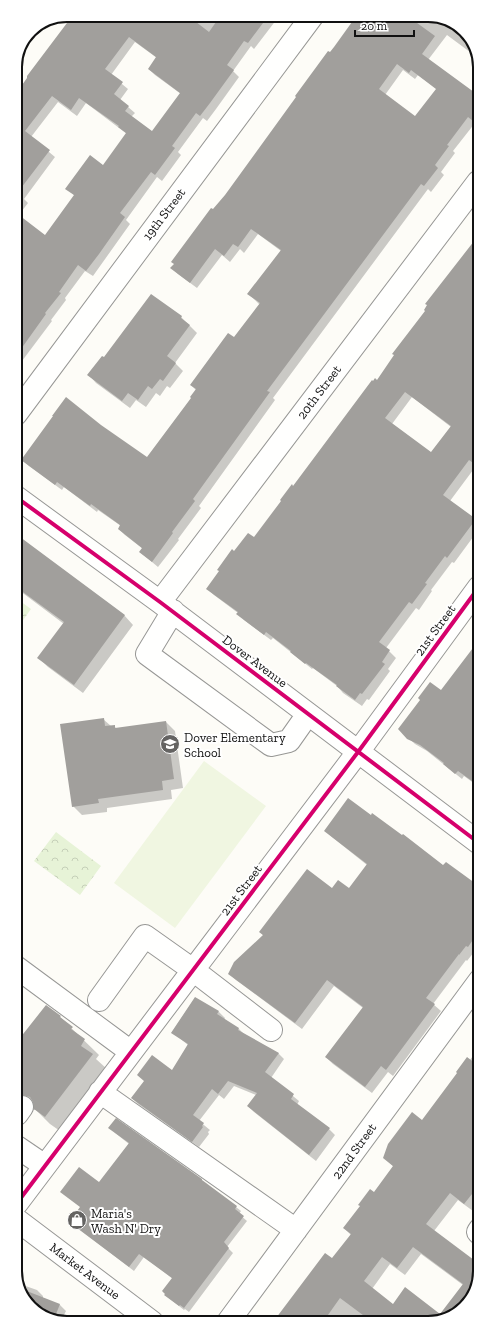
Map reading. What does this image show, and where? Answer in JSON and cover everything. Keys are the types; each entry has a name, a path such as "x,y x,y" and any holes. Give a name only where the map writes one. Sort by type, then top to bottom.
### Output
{"street":[{"name":"19th Street","path":"22,406 308,22"},
{"name":"20th Street","path":"308,714 289,741 271,745 147,654 167,607 473,189"},
{"name":"Dover Avenue","path":"22,501 167,607 473,838"},
{"name":"21st Street","path":"22,1196 358,752 473,595"},
{"path":"99,1000 145,936 193,970 271,1030"},
{"path":"22,971 131,1052"},
{"name":"22nd Street","path":"232,1316 473,990"},
{"path":"100,1092 296,1230"},
{"path":"22,1150 45,1166"},
{"name":"Market Avenue","path":"22,1224 144,1316"}],"green space":[{"path":"22,602 31,609 22,622"},
{"path":"204,761 266,806 175,928 114,883"},
{"path":"56,832 101,866 80,895 34,861"}],"building":[{"path":"68,22 196,22 209,32 216,22 264,22 248,43 244,41 227,65 234,70 210,103 200,116 196,113 172,146 175,148 155,175 151,172 120,213 125,217 99,254 86,271 78,265 59,292 61,293 45,313 46,314 22,348 22,217 45,235 74,195 65,189 90,155 103,165 126,133 118,127 119,126 79,98 71,110 52,96 25,131 50,150 22,187 22,85","holes":["129,37 156,57 148,69 180,93 152,131 125,111 129,106 114,94 123,82 105,69"]},
{"path":"352,22 416,22 435,36 422,54 473,91 473,121 468,117 447,145 449,146 435,165 438,168 424,186 421,184 267,391 270,392 193,499 195,501 152,562 139,552 142,548 118,529 120,525 91,504 90,506 57,482 55,485 22,461 22,459 66,397 101,425 147,457 191,398 190,397 196,389 190,385 228,333 234,337 260,303 247,294 281,250 251,229 238,247 233,244 224,256 215,249 190,283 170,268 174,264 171,262 211,208 213,209 225,195 328,51 330,52","holes":["397,64 409,73 411,70 436,89 415,116 379,89"]},
{"path":"473,242 473,463 469,460 443,495 473,517 473,523 447,558 445,556 412,604 409,602 379,642 390,650 382,662 385,664 362,694 360,693 355,700 336,686 337,685 306,663 305,664 266,632 264,635 236,614 238,612 206,589 232,549 234,551 248,533 254,537 292,484 293,486 372,380 373,381 375,378 377,380 394,355 392,354 425,311 424,310 427,305 425,304","holes":["405,392 451,426 431,452 385,418"]},
{"path":"151,294 182,316 181,318 190,325 167,356 176,363 163,381 160,379 152,389 148,386 138,400 128,393 122,401 87,375 102,356 104,357"},
{"path":"22,538 125,615 74,685 37,658 64,622 22,591"},
{"path":"473,648 473,782 458,771 455,774 443,764 444,763 420,745 407,739 398,729 420,700 418,698 430,682 441,690"},
{"path":"104,718 105,726 115,725 115,728 166,721 174,779 162,781 163,790 98,799 99,803 72,807 60,724"},
{"path":"348,798 371,815 372,813 402,835 403,834 443,865 446,862 473,882 473,940 468,947 466,946 459,954 426,998 435,1004 386,1070 381,1066 365,1087 325,1057 363,1007 327,980 295,1023 228,974 234,962 263,935 259,932 307,869 332,888 338,880 349,888 367,864 324,831"},
{"path":"195,997 219,1011 217,1014 239,1028 238,1030 279,1053 265,1072 294,1094 291,1099 330,1128 309,1155 247,1106 257,1093 228,1081 218,1094 212,1089 193,1115 204,1123 202,1126 203,1127 192,1142 131,1098 144,1081 137,1075 152,1055 172,1070 188,1044 171,1033"},
{"path":"46,1005 73,1027 71,1029 85,1039 81,1046 93,1054 45,1117 34,1109 33,1102 30,1097 22,1095 22,1035"},
{"path":"467,1057 473,1062 473,1193 464,1204 450,1193 426,1224 473,1259 471,1285 464,1298 460,1303 448,1311 440,1314 434,1316 364,1316 340,1298 327,1316 278,1316 325,1253 332,1258 351,1234 343,1228 360,1206 358,1205 370,1189 374,1192 393,1166 383,1158 388,1144 412,1112 422,1120 457,1073 456,1072","holes":["413,1247 463,1284 440,1314 405,1287 393,1304 364,1281 382,1257 397,1268"]},
{"path":"116,1118 202,1179 237,1206 235,1209 244,1216 224,1242 229,1248 184,1308 164,1295 165,1294 162,1291 172,1278 139,1254 129,1267 69,1222 80,1207 60,1192 79,1167 99,1182 129,1143 108,1128"},
{"path":"27,1291 60,1304 56,1315 53,1314 40,1307 33,1301"}],"cycle path":[{"path":"22,501 160,602 473,838"},
{"path":"22,1196 358,752 473,595"}],"place":[{"name":"Dover Elementary School","path":"170,744"},
{"name":"Maria's Wash N' Dry","path":"77,1220"}]}
